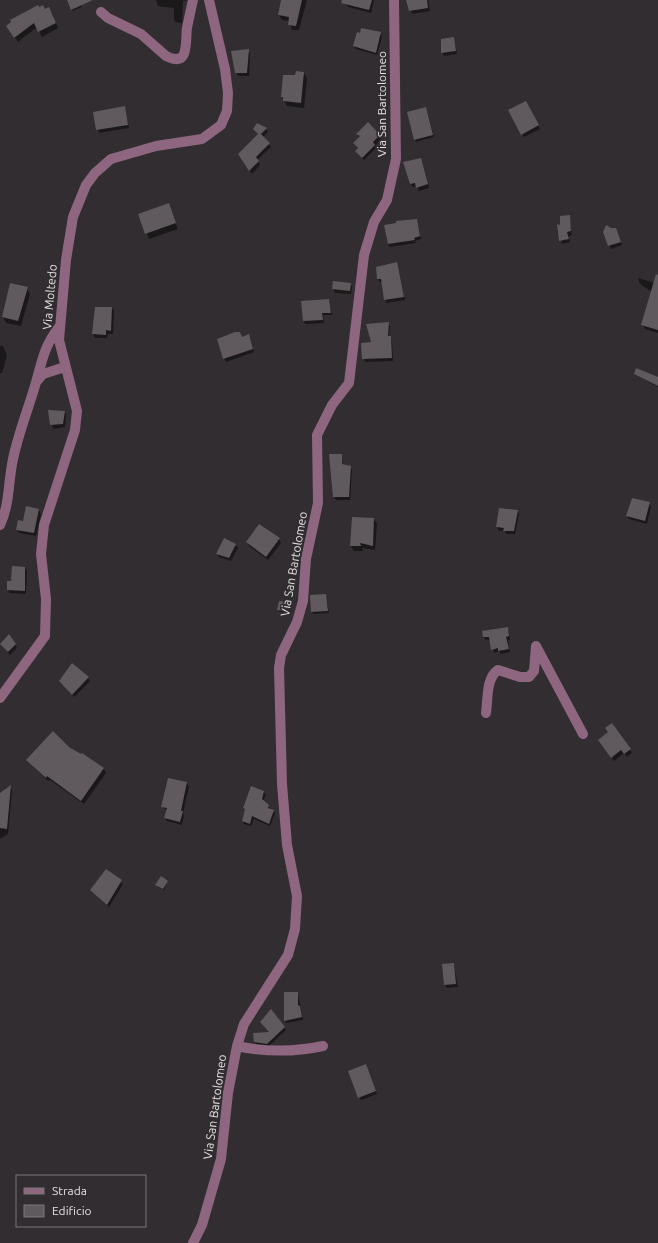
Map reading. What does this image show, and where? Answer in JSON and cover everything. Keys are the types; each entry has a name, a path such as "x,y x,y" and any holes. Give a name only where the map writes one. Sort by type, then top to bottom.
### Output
{"street":[{"path":"101,12 108,18 141,34 166,56 170,58 179,58 183,56 187,48 187,28 193,0"},
{"name":"Via Moltedo","path":"0,698 45,636 46,599 41,554 44,525 75,430 77,410 59,340 66,260 73,217 86,185 95,173 111,159 156,146 202,139 221,125 227,111 228,93 225,69 209,0"},
{"name":"Via San Bartolomeo","path":"194,1243 204,1218 221,1159 228,1093 237,1046 244,1024 288,955 295,928 297,896 287,845 282,784 279,668 281,655 297,622 303,601 306,559 318,503 317,435 332,405 348,383 364,255 374,222 387,200 396,159 394,0"},
{"path":"0,525 6,512 13,459 37,381 41,360 45,348 59,327"},
{"path":"37,381 43,374 65,367"},
{"path":"486,713 490,679 493,674 498,670 520,677 529,677 534,671 536,646 583,734"},
{"path":"237,1046 254,1050 277,1051 309,1049 323,1046"}],"building":[{"path":"67,0 93,0 71,10"},
{"path":"281,0 302,0 296,26 288,25 289,17 278,15"},
{"path":"342,0 372,0 369,10 341,3"},
{"path":"406,0 427,0 428,8 409,11"},
{"path":"38,5 39,7 43,5 45,9 49,7 56,23 38,32 34,23 14,38 6,26 11,22 10,20"},
{"path":"361,28 381,32 376,53 353,46 357,32 360,33"},
{"path":"454,37 456,51 441,53 441,39"},
{"path":"249,49 247,73 235,73 231,51"},
{"path":"296,71 304,72 301,103 283,101 283,97 281,97 283,75 295,75"},
{"path":"526,101 539,125 521,135 508,110"},
{"path":"125,106 128,125 96,130 93,112"},
{"path":"426,107 433,135 414,140 407,112"},
{"path":"368,122 380,135 373,142 375,145 362,158 355,151 358,148 353,143 360,136 356,134"},
{"path":"257,123 267,128 261,134 270,143 256,157 259,161 249,171 238,154 258,134 253,129"},
{"path":"421,158 428,184 416,188 415,183 410,184 403,162"},
{"path":"169,203 176,223 145,234 138,214"},
{"path":"570,215 571,231 567,232 569,239 559,241 557,224 560,225 560,216"},
{"path":"417,219 420,236 414,238 415,240 388,244 384,225 396,223 396,221"},
{"path":"606,225 611,228 616,228 621,242 608,246 603,232"},
{"path":"397,262 404,297 384,300 381,279 377,279 376,267"},
{"path":"656,274 658,275 658,330 641,325"},
{"path":"333,281 351,283 350,291 332,289"},
{"path":"10,283 28,287 18,321 2,317"},
{"path":"329,299 331,313 322,313 323,320 303,321 301,301"},
{"path":"95,307 112,307 111,331 106,330 106,335 92,334"},
{"path":"389,322 388,336 391,336 392,358 362,359 361,343 371,342 366,324"},
{"path":"235,332 240,332 242,337 249,334 253,349 223,359 217,339"},
{"path":"636,368 658,377 658,386 634,374"},
{"path":"48,410 65,411 63,424 50,425"},
{"path":"329,454 342,454 342,464 351,466 349,497 333,497"},
{"path":"632,498 650,502 645,521 626,516"},
{"path":"26,506 39,509 34,533 16,530 18,520 23,521"},
{"path":"499,508 518,510 514,531 503,531 504,528 496,527"},
{"path":"352,517 374,518 373,546 360,543 361,546 350,546"},
{"path":"259,524 280,538 266,557 246,542"},
{"path":"224,538 236,544 229,558 216,554"},
{"path":"12,566 25,567 25,591 7,590 7,581 11,581"},
{"path":"326,594 328,611 311,612 310,595"},
{"path":"279,601 288,602 286,612 277,610"},
{"path":"508,627 509,636 506,637 509,649 498,651 498,648 491,650 489,637 483,637 482,631"},
{"path":"9,634 16,644 8,652 0,644"},
{"path":"72,663 89,677 72,695 59,681"},
{"path":"612,723 631,749 624,754 621,750 611,758 598,740 608,732 605,728"},
{"path":"53,731 69,747 81,754 82,753 104,768 81,801 47,776 46,778 26,760"},
{"path":"168,778 187,782 180,822 164,818 167,808 161,807"},
{"path":"11,785 7,829 0,828 0,793"},
{"path":"251,786 264,791 262,799 269,805 268,808 274,810 269,824 252,816 250,824 242,821 245,809 243,808"},
{"path":"106,869 122,880 107,905 90,890"},
{"path":"161,876 168,881 163,889 155,885"},
{"path":"454,963 456,984 444,985 442,964"},
{"path":"284,992 298,992 298,1005 300,1006 302,1017 284,1021"},
{"path":"271,1009 285,1027 267,1044 254,1042 253,1033 269,1032 260,1022"},
{"path":"366,1064 376,1091 358,1098 348,1071"}]}
